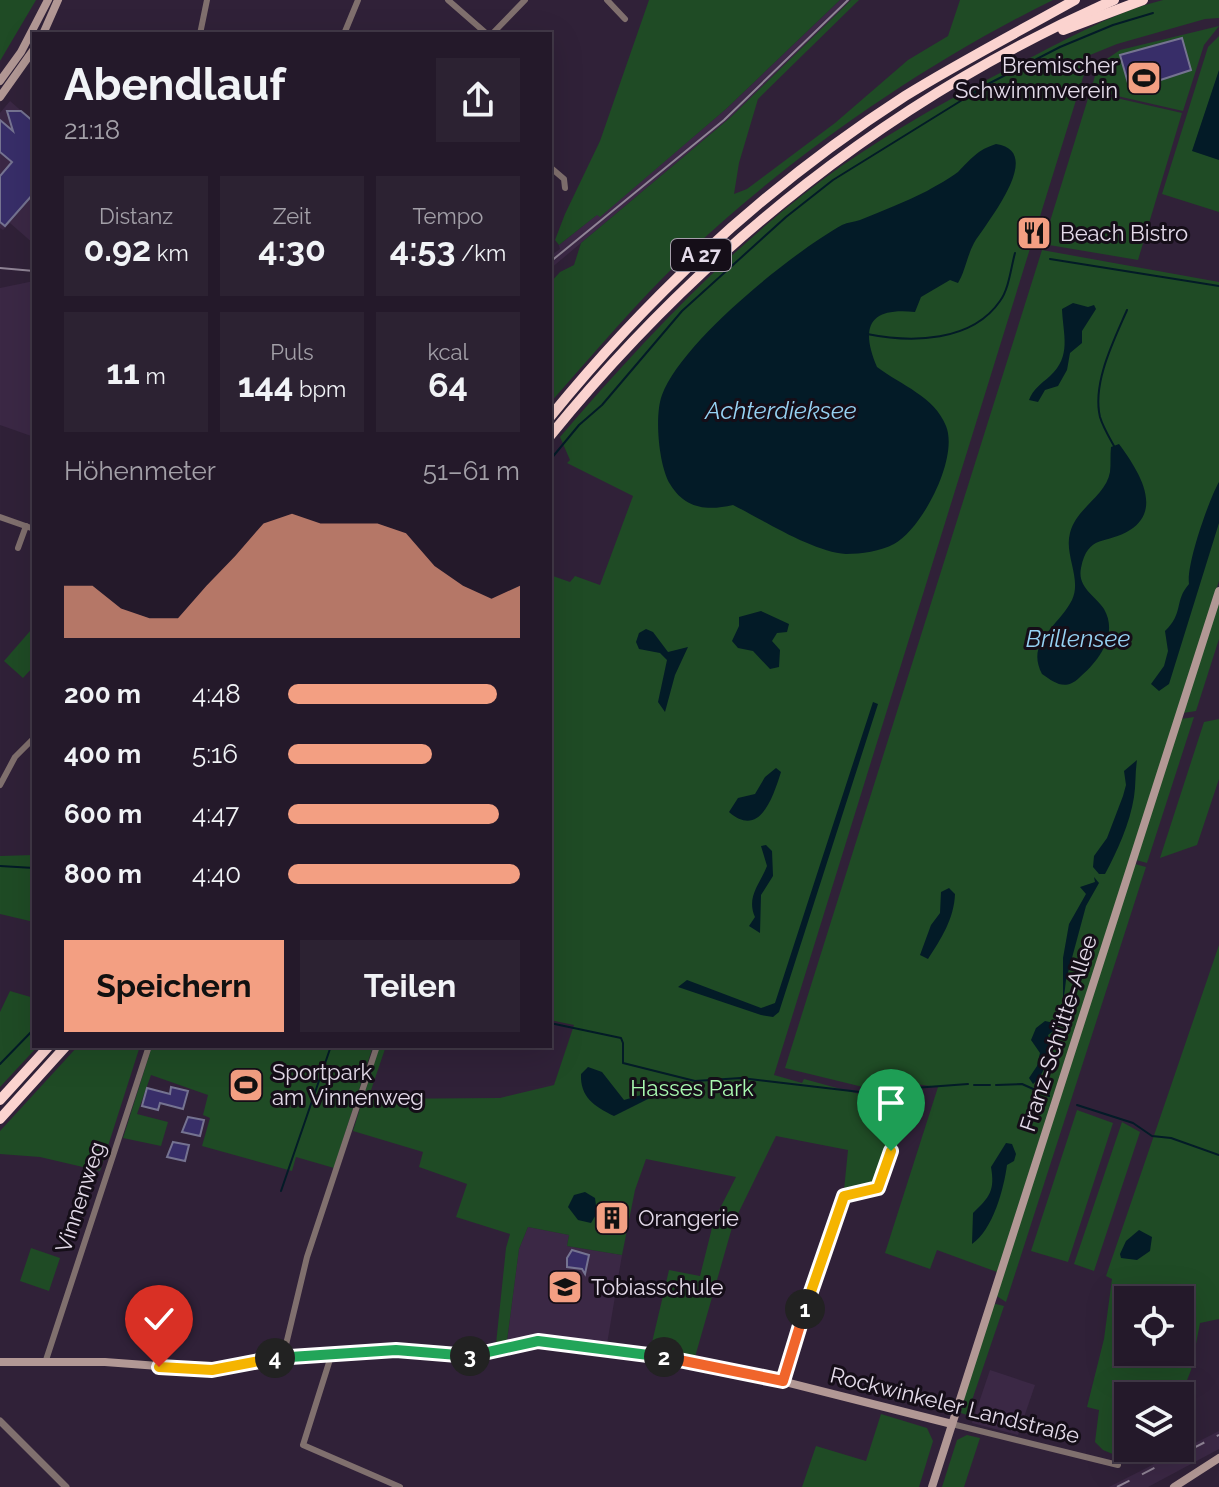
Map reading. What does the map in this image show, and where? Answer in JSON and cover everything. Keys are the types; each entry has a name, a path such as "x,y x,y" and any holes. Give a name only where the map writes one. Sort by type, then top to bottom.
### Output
{"highway":[{"path":"1046,16 1075,0"},
{"name":"A 27","path":"552,415 641,313 747,214 894,104 1046,16 1082,0"},
{"name":"A 27","path":"552,434 642,330 751,226 817,174 898,116 1020,46 1114,0"},
{"path":"1020,46 1142,0"},
{"path":"0,1100 47,1048"},
{"path":"0,1119 64,1048"}],"main road":[{"path":"0,81 27,42 48,0"},
{"path":"44,32 58,0"},
{"path":"0,97 32,52"},
{"name":"Franz-Schütte-Allee","path":"932,1487 1219,591"},
{"name":"Rockwinkeler Landstraße","path":"0,1362 46,1360 212,1370 283,1357 396,1350 465,1356 523,1343 551,1342 687,1361 783,1381 952,1424"},
{"path":"1174,1487 1219,1458"}],"street":[{"path":"200,32 207,0"},
{"path":"345,32 358,0"},
{"path":"448,0 488,32"},
{"path":"492,32 525,0"},
{"path":"607,0 625,19"},
{"path":"552,169 564,179 565,188"},
{"path":"0,517 32,528"},
{"path":"18,548 26,526"},
{"path":"0,785 3,769 32,740"},
{"name":"Vinnenweg","path":"46,1360 148,1048"},
{"path":"283,1357 307,1257 376,1048"},
{"path":"783,1381 844,1196 878,1188 891,1151"},
{"path":"332,1353 303,1445 400,1487"},
{"path":"0,1421 64,1486"},
{"name":"Rockwinkeler Landstraße","path":"952,1424 1118,1465"}],"shaded area":[{"path":"840,0 851,0 731,117 552,267 552,255 560,249 559,245 598,214 600,216 726,109"},
{"path":"10,101 32,120 32,242 10,223 3,230 0,228 0,113"},
{"path":"32,281 32,436 0,425 0,288"},
{"name":"Tobiasschule","path":"528,1227 569,1235 567,1246 622,1255 607,1344 545,1335 507,1341 519,1249"},
{"path":"990,1370 1035,1385 1018,1435 972,1423"},
{"path":"1219,1431 1219,1449 1148,1487 1109,1487 1158,1462 1194,1462 1194,1444"}],"green space":[{"path":"0,0 36,0 0,61"},
{"path":"649,0 840,0 726,109 600,217 597,215 559,245 555,240 600,141"},
{"path":"851,0 859,0 758,99 739,163 734,194 747,189 835,123 908,60 948,36 960,0 1053,0 1004,25 907,83 813,148 769,183 667,273 552,401 552,281 560,272 574,265 581,243 731,117"},
{"name":"Hasses Park","path":"1163,0 1219,0 1219,18 1205,19 1117,44 1090,55 774,1075 802,1083 804,1079 870,1097 885,1088 867,1088 785,1068 1042,250 1219,282 1219,581 997,1272 937,1250 930,1269 885,1253 938,1087 908,1083 876,1187 844,1190 848,1150 776,1136 733,1224 695,1357 650,1351 669,1270 700,1276 714,1220 736,1177 646,1159 635,1190 622,1255 567,1246 569,1235 528,1227 519,1249 507,1341 496,1344 510,1234 456,1217 467,1184 419,1167 423,1152 353,1131 378,1048 385,1048 368,1099 500,1098 554,1085 574,1025 552,1020 552,576 570,582 575,576 600,585 633,496 567,463 570,460 560,437 692,293 763,227 840,167 907,124 1000,73 1075,35"},
{"name":"Bremischer Schwimmverein","path":"1219,26 1204,45 1183,111 1091,90 1098,65 1120,50"},
{"path":"1219,36 1219,212 1162,194 1208,47"},
{"path":"1090,92 1182,113 1138,260 1043,244"},
{"path":"1219,602 1219,639 1196,711 1183,713"},
{"path":"31,630 32,668 23,678 4,661"},
{"path":"1194,717 1147,863 1136,860 1181,719"},
{"path":"1219,719 1219,779 1197,845 1160,858 1204,722"},
{"path":"32,855 32,922 0,914 0,856"},
{"path":"1135,864 1146,867 1006,1302 995,1295"},
{"path":"1219,945 1219,1319 1200,1323 1194,1354 1194,1286 1114,1286 1114,1366 1192,1366 1186,1382 1114,1382 1114,1455 1095,1442 1099,1410 1087,1407 1104,1339 1112,1279 1106,1276"},
{"path":"10,991 32,997 32,1048 36,1048 0,1087 0,1012"},
{"path":"76,1048 139,1048 100,1171 40,1157 0,1154 0,1131"},
{"path":"151,1048 372,1048 334,1168 296,1157 292,1171 202,1146 210,1118 203,1115 208,1095 151,1075 137,1114 168,1122 161,1146 123,1138"},
{"path":"1077,1110 1113,1123 1068,1262 1031,1251"},
{"path":"1122,1122 1140,1132 1094,1271 1074,1264"},
{"path":"31,1248 60,1258 49,1291 20,1281"},
{"path":"992,1305 1004,1306 967,1415 961,1413 966,1386"},
{"path":"881,1414 927,1428 933,1441 919,1487 802,1487 816,1446 866,1461"},
{"path":"967,1435 980,1438 964,1487 942,1487 957,1440"}],"water":[{"path":"1219,70 1219,160 1192,151"},
{"name":"Achterdieksee","path":"996,144 1010,149 1015,159 1014,173 1000,204 974,243 958,283 950,280 921,297 915,312 899,311 878,317 869,331 877,367 926,399 946,426 949,440 943,473 916,524 894,544 871,552 846,554 804,542 733,505 706,508 683,499 666,476 658,415 662,395 673,373 692,350 741,300 821,238 842,225 927,191 958,172 979,152"},
{"path":"1073,303 1088,307 1094,305 1096,309 1082,331 1082,343 1070,353 1067,370 1058,386 1045,390 1038,402 1029,400 1061,361 1065,345 1062,309"},
{"name":"Brillensee","path":"1119,444 1144,487 1145,510 1140,521 1130,530 1094,545 1084,557 1082,581 1104,609 1108,619 1108,638 1086,672 1074,682 1060,684 1042,674 1038,653 1041,643 1075,592 1069,550 1073,524 1103,488 1110,472 1111,447"},
{"path":"1219,482 1219,523 1169,684 1159,691 1151,684 1164,666 1168,651 1165,631 1175,618 1189,584 1195,547"},
{"path":"761,611 789,624 787,632 777,633 772,641 780,650 779,667 770,669 753,651 738,648 732,641 739,626 739,617"},
{"path":"646,629 653,632 668,652 688,647 675,675 665,712 658,702 667,660 660,653 639,649 636,642 639,633"},
{"path":"873,702 878,704 779,1012 773,1017 761,1015 678,987 687,980 761,1008 775,1003"},
{"path":"1137,760 1134,797 1126,827 1105,874 1099,874 1093,867 1094,856 1107,838 1123,796 1126,785 1124,771"},
{"path":"776,768 781,772 764,812 749,821 729,812 738,798 755,794 765,777"},
{"path":"766,845 772,851 773,876 761,895 760,933 749,926 755,917 753,897 767,866 761,846"},
{"path":"1094,877 1099,883 1086,906 1066,980 1063,1005 1063,958 1069,924 1086,894 1080,887 1095,882"},
{"path":"949,888 955,894 952,912 928,959 920,955 931,925 940,913 941,892"},
{"path":"1045,1021 1054,1023 1056,1029 1048,1035 1046,1061 1033,1084 1029,1078 1037,1066 1040,1053 1031,1040 1036,1028"},
{"path":"588,1067 602,1072 624,1100 655,1091 656,1095 614,1116 586,1095 581,1074"},
{"path":"1006,1143 1012,1144 1016,1154 1014,1161 1007,1165 992,1219 972,1244 973,1213 990,1193 991,1167"},
{"path":"585,1192 595,1198 597,1213 591,1223 578,1220 568,1207 574,1195"},
{"path":"1139,1230 1152,1237 1150,1251 1137,1260 1121,1258 1126,1241"}],"building":[{"path":"1182,38 1191,70 1130,90 1120,55"},
{"path":"7,111 21,111 32,120 32,195 5,226 0,222 0,176 12,162 0,152 0,120 13,131"},
{"path":"171,1087 188,1091 183,1109 160,1103 158,1110 142,1106 147,1088 170,1094"},
{"path":"188,1117 204,1120 200,1136 182,1132"},
{"path":"173,1142 189,1145 185,1161 167,1157"},
{"name":"Orangerie","path":"609,1204 619,1206 615,1232 604,1230"},
{"path":"572,1250 589,1255 585,1274 582,1269 567,1267 567,1258"}],"waterway":[{"path":"552,458 579,425 602,405 682,311 786,217 833,180 988,84 1060,47 1113,25 1153,13"},
{"path":"867,334 921,338 957,332 974,325 988,315 1003,296 1015,253"},
{"path":"1050,259 1219,286"},
{"path":"1114,446 1100,417 1099,390 1106,362 1127,310"},
{"path":"0,866 32,868"},
{"path":"552,1023 621,1038 623,1063 695,1081 741,1078 860,1092 968,1084"},
{"path":"0,1064 32,1031"},
{"path":"281,1191 330,1048"},
{"path":"996,1085 1022,1084 1049,1096"},
{"path":"974,1085 990,1085"},
{"path":"1077,1105 1133,1123 1152,1136 1171,1138 1219,1155"}],"tram line":[{"path":"552,260 724,120 848,0"},
{"path":"0,268 32,271"}],"railway":[{"path":"1117,1487 1219,1435"}],"place":[{"name":"Bremischer Schwimmverein","path":"1144,78"},
{"name":"Beach Bistro","path":"1034,233"},
{"name":"Sportpark am Vinnenweg","path":"246,1085"},
{"name":"Orangerie","path":"612,1218"},
{"name":"Tobiasschule","path":"565,1287"}],"route":[{"path":"159,1367 212,1370 283,1357 364,1351 417,1351 456,1357 538,1341 687,1361 783,1381 844,1196 849,1192 875,1191 891,1151"}]}
